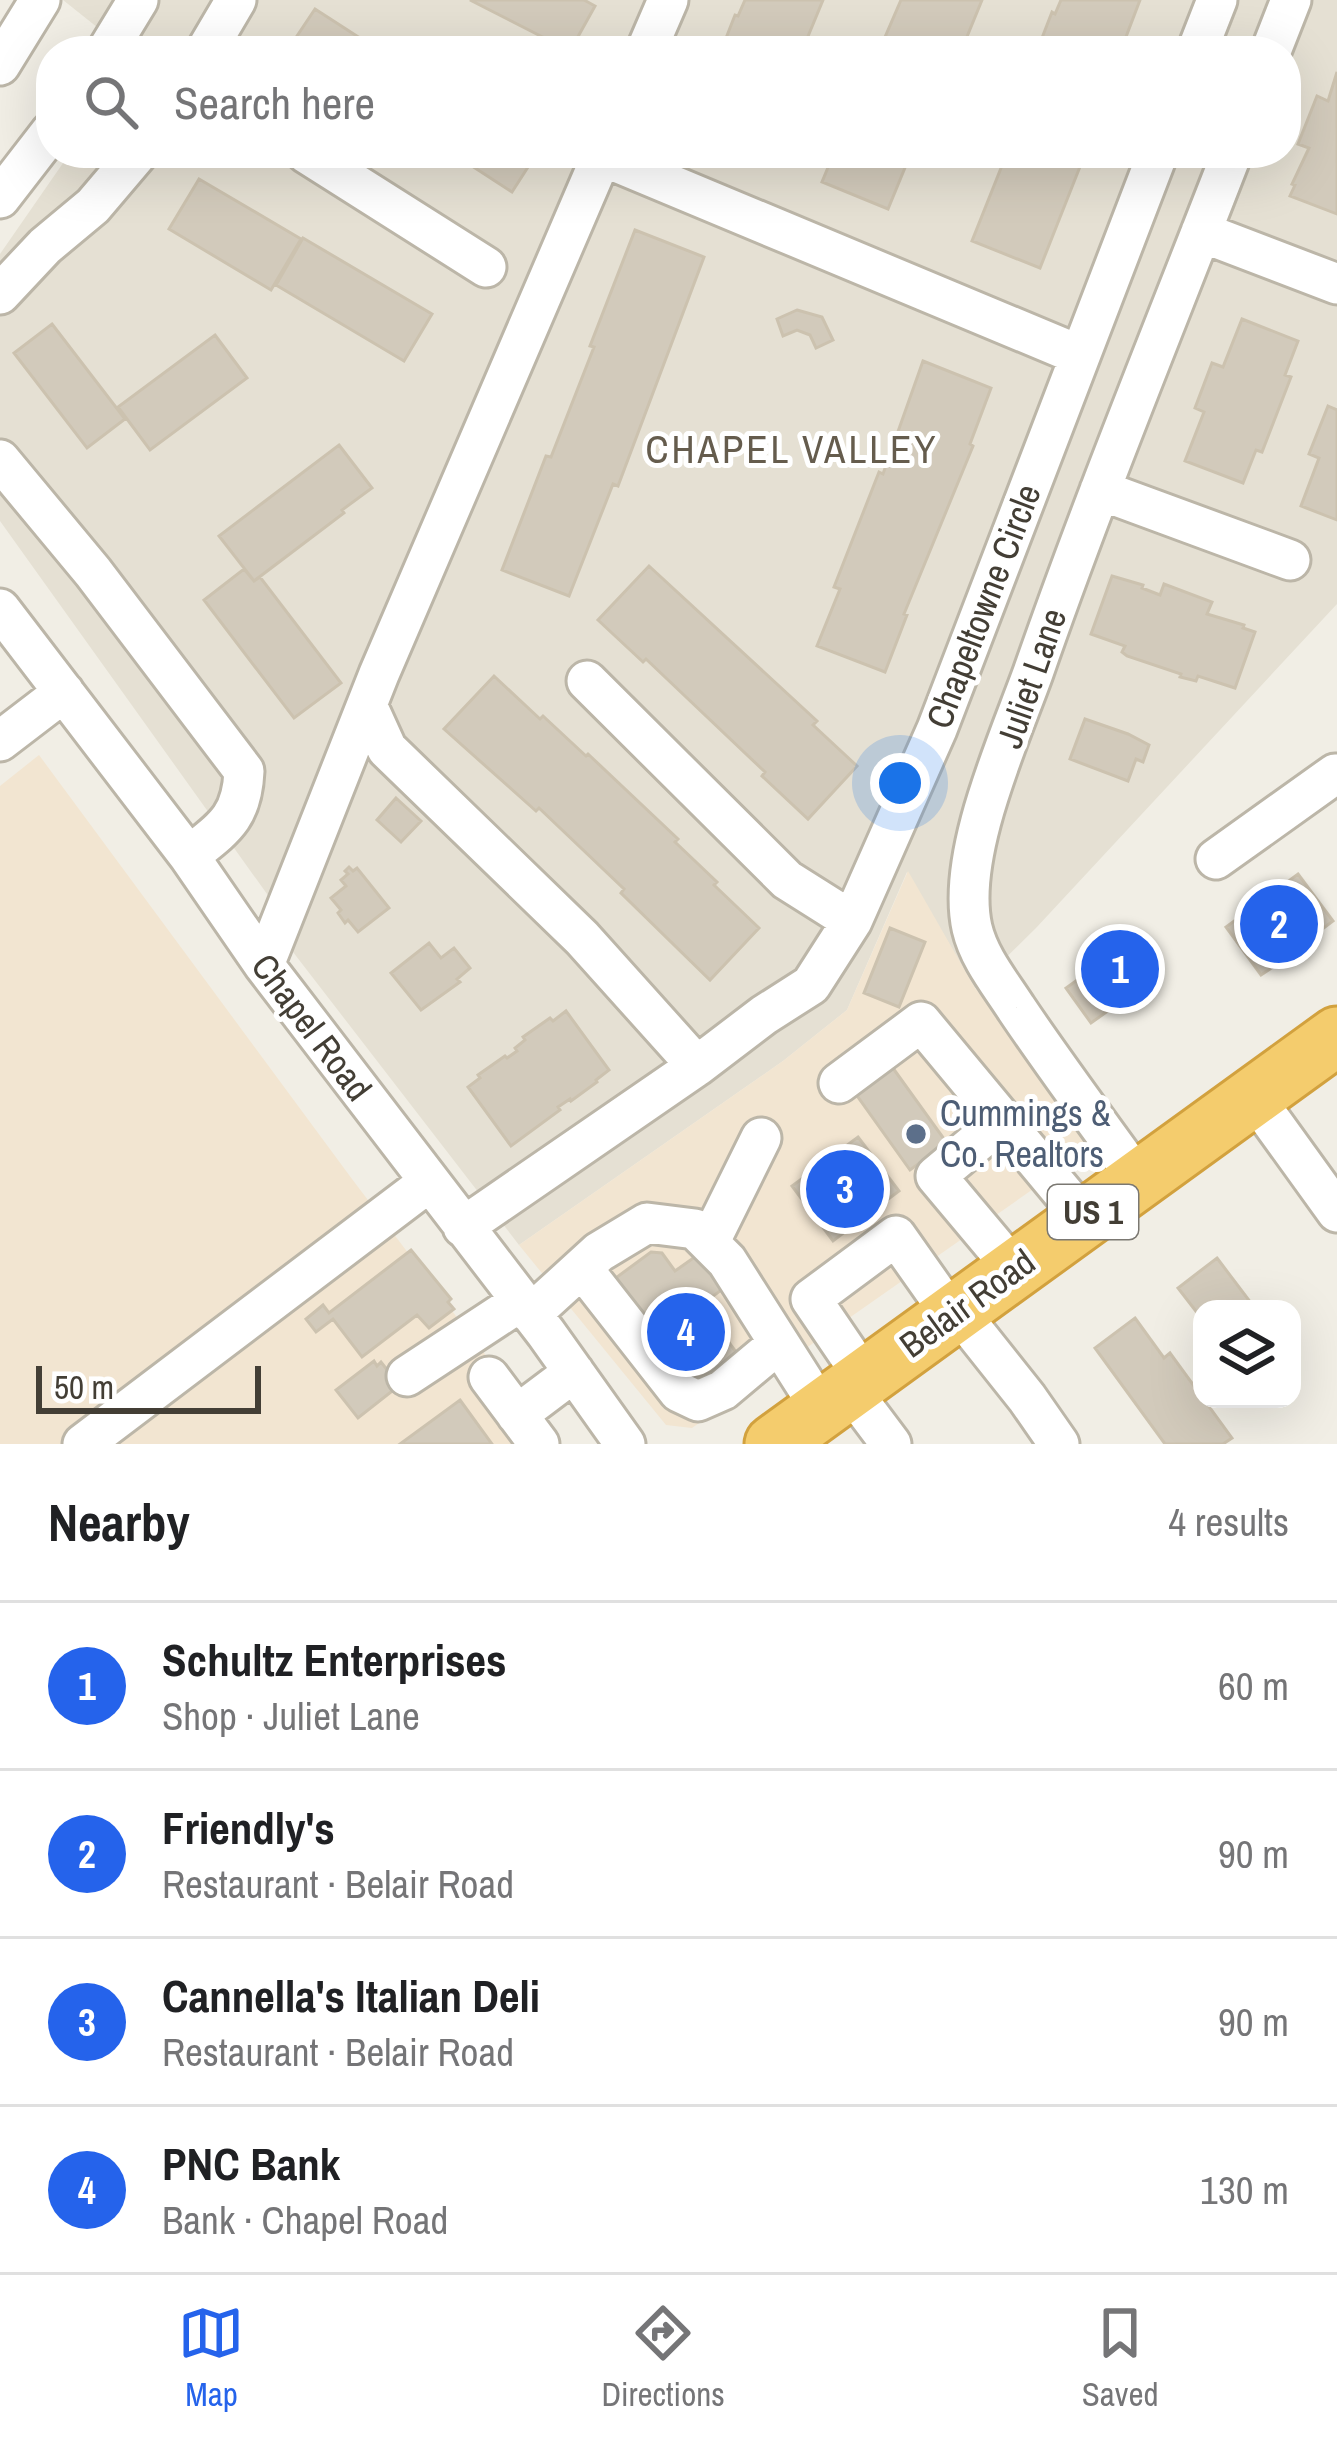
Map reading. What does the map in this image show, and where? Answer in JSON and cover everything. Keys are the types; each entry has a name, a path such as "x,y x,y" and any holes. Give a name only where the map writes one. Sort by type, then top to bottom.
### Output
{"highway":[{"name":"Belair Road","path":"774,1444 1337,1036"}],"street":[{"path":"0,65 40,0"},
{"path":"116,36 138,0"},
{"path":"215,36 236,0"},
{"path":"652,36 668,0"},
{"path":"1203,36 1217,0"},
{"path":"1277,36 1291,0"},
{"path":"0,198 36,151"},
{"path":"0,294 45,246 93,206 125,168"},
{"path":"330,168 486,267"},
{"path":"264,964 367,705 596,168"},
{"path":"635,168 1079,356"},
{"name":"Chapeltowne Circle","path":"463,1226 811,986 852,921 937,729 1152,168"},
{"name":"Juliet Lane","path":"1138,1179 980,950 972,926 973,858 988,800 1100,490 1226,168"},
{"path":"1201,232 1337,284"},
{"path":"0,460 93,572 244,771 237,812 189,856"},
{"path":"1100,490 1290,560"},
{"name":"Chapel Road","path":"0,609 625,1444"},
{"path":"587,681 787,880 852,921"},
{"path":"0,742 64,692"},
{"path":"367,705 387,749 582,938 697,1066"},
{"path":"1216,860 1335,774 1337,777"},
{"path":"839,1083 921,1022 1084,1218"},
{"path":"1254,1097 1337,1213"},
{"path":"1002,1121 936,1176 1014,1269"},
{"path":"709,1244 761,1138"},
{"path":"83,1444 429,1182"},
{"path":"407,1376 526,1307 647,1222 694,1229 727,1261 779,1343 845,1392 891,1444"},
{"path":"845,1392 811,1299 896,1236 1059,1444"},
{"path":"582,1268 679,1392 698,1401 723,1390 779,1343"},
{"path":"489,1377 528,1429 574,1372"}],"shaded area":[{"path":"63,0 1337,0 1337,604 975,988 907,872 847,1010 783,1061 519,1245 266,917 272,901 0,521 0,254 60,168 1301,168 1301,36 108,36"},
{"path":"39,755 553,1444 0,1444 0,786"},
{"path":"908,871 975,988 1099,1143 692,1428 666,1425 519,1245 783,1061 847,1010"}],"building":[{"path":"470,0 584,0 595,6 578,36 541,36"},
{"path":"745,0 823,0 808,36 727,36"},
{"path":"901,0 982,0 967,36 885,36"},
{"path":"1061,0 1140,0 1126,36 1043,36 1052,12"},
{"path":"315,9 357,36 297,36"},
{"path":"1337,72 1337,214 1290,196 1309,148 1301,145 1301,136 1317,96 1328,101"},
{"path":"475,168 527,168 512,192"},
{"path":"828,168 905,168 888,209 822,182"},
{"path":"1001,168 1079,168 1040,268 972,241"},
{"path":"199,179 301,239 271,290 169,229"},
{"path":"635,230 704,257 618,486 613,484 569,596 502,570 546,456 551,457"},
{"path":"303,238 432,314 404,361 276,285"},
{"path":"797,310 822,317 833,340 816,348 810,335 797,330 783,336 777,319"},
{"path":"1242,319 1298,341 1285,375 1291,377 1262,452 1256,450 1243,483 1185,461 1204,412 1195,408 1212,363 1223,367"},
{"path":"52,324 125,419 87,448 14,353"},
{"path":"215,335 247,378 150,450 118,407"},
{"path":"923,361 991,388 885,672 817,646 840,589 834,587 879,472 883,474"},
{"path":"1328,406 1337,410 1337,520 1301,506 1319,458 1309,454"},
{"path":"339,445 372,488 254,581 219,536"},
{"path":"649,566 817,721 813,725 857,766 808,819 646,659 643,662 598,620"},
{"path":"244,569 254,581 260,577 341,683 294,718 204,600"},
{"path":"1112,576 1160,595 1164,584 1212,602 1207,614 1255,632 1235,688 1198,676 1196,681 1180,677 1127,656 1122,652 1125,646 1091,634"},
{"path":"494,676 540,719 543,716 588,754 678,839 675,842 717,882 714,885 759,928 710,980 539,808 536,811 444,729"},
{"path":"1085,719 1149,745 1143,762 1136,759 1128,781 1070,759"},
{"path":"396,798 421,821 401,842 377,820"},
{"path":"349,867 357,868 389,908 358,932 348,920 345,923 331,898 346,886 341,880"},
{"path":"1298,874 1333,921 1319,936 1261,975 1226,927"},
{"path":"890,928 925,942 899,1007 864,993"},
{"path":"1120,931 1154,978 1091,1023 1066,988 1105,960 1096,948"},
{"path":"429,943 441,958 454,948 470,968 457,979 460,982 421,1010 391,973"},
{"path":"566,1011 609,1070 511,1146 468,1087 478,1075 517,1051 523,1037"},
{"path":"890,1064 947,1143 932,1168 925,1159 910,1170 853,1090"},
{"path":"858,1137 899,1191 833,1241 792,1186"},
{"path":"411,1250 454,1309 429,1328 417,1315 362,1357 333,1319 316,1332 306,1319 323,1305 329,1313"},
{"path":"651,1252 662,1253 675,1271 699,1254 724,1288 701,1305 742,1360 697,1393 613,1280"},
{"path":"1217,1258 1249,1300 1193,1300 1193,1307 1178,1288"},
{"path":"1135,1318 1164,1358 1170,1353 1193,1385 1193,1408 1210,1408 1232,1438 1223,1444 1165,1444 1095,1348"},
{"path":"374,1361 377,1366 381,1362 396,1388 358,1418 336,1390"},
{"path":"460,1400 492,1444 400,1444"}],"place":[{"name":"Friendly's","path":"1279,924"},
{"name":"Schultz Enterprises","path":"1120,969"},
{"name":"Cummings & Co. Realtors","path":"916,1134"},
{"name":"Cannella's Italian Deli","path":"845,1189"},
{"name":"PNC Bank","path":"686,1332"}],"district":[{"name":"CHAPEL VALLEY","path":"792,449"}]}
